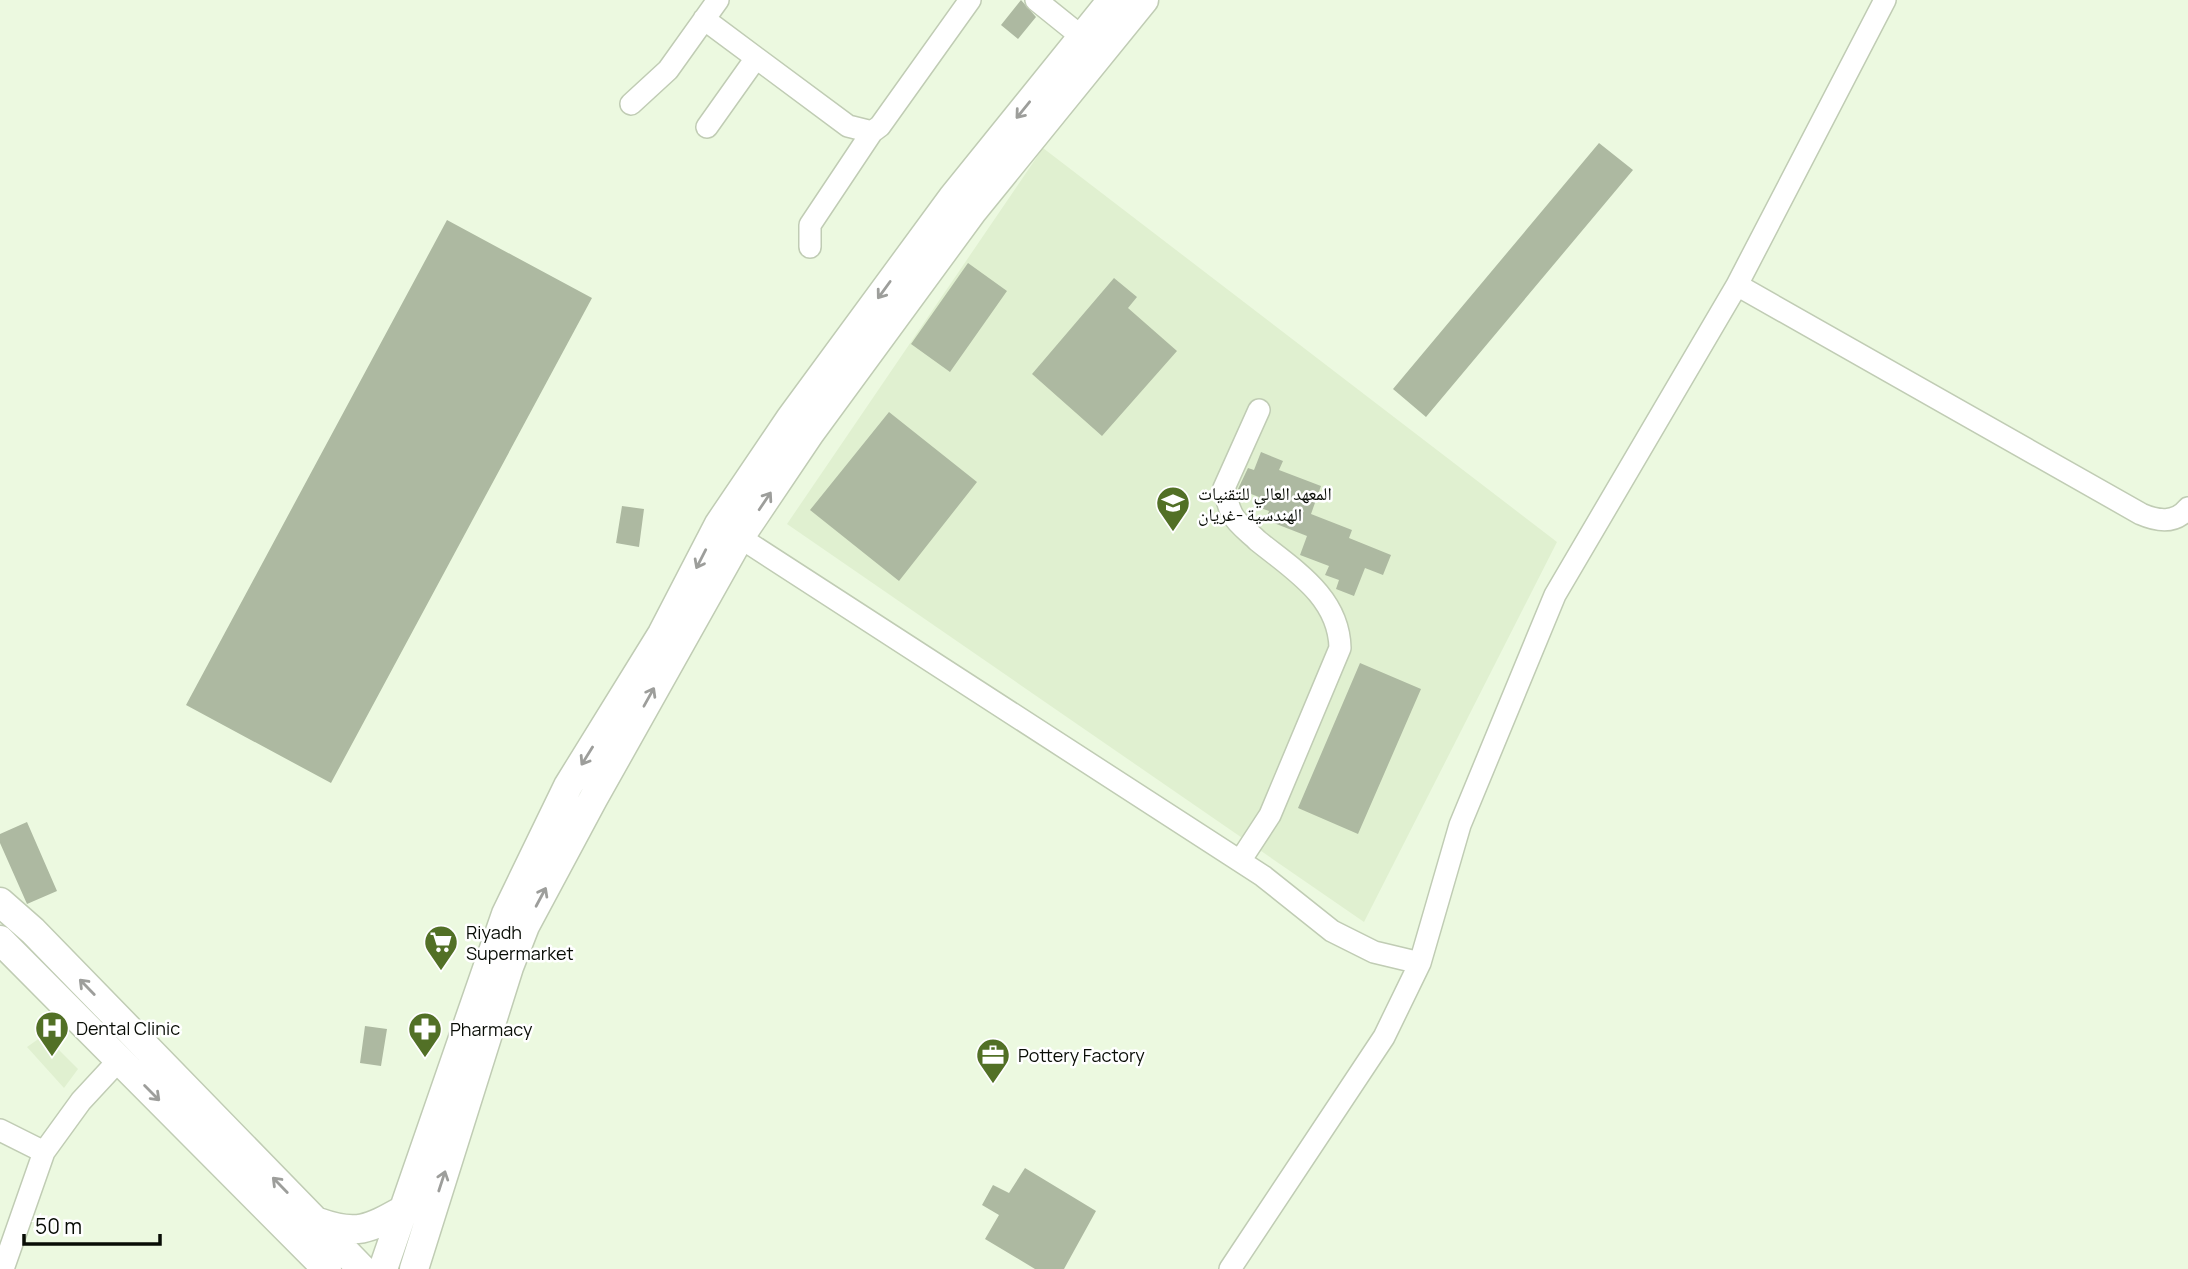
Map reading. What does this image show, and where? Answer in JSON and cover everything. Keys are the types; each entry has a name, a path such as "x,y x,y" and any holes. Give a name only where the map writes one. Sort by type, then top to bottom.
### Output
{"main road":[{"path":"383,1269 416,1216 509,967 516,920 730,531 810,433 972,212 1063,80 1082,37 1112,0"},
{"path":"1063,80 1144,0"},
{"path":"0,902 33,931 362,1269"},
{"path":"0,940 327,1269"},
{"path":"316,1221 339,1230 358,1232 416,1216"},
{"path":"414,1269 416,1216"},
{"path":"416,1216 434,1269"}],"street":[{"path":"631,104 668,70 718,0"},
{"path":"810,247 810,225 872,132 880,126 970,0"},
{"path":"1036,0 1082,37"},
{"path":"1230,1269 1343,1103 1384,1037 1420,963 1460,825 1555,595 1737,285 1885,0"},
{"path":"705,19 848,127 872,132"},
{"path":"706,127 756,58"},
{"path":"1737,285 2141,514 2159,521 2182,515 2188,508"},
{"path":"1240,861 1269,815 1340,648 1336,618 1326,601 1309,583 1248,532 1233,516 1228,502 1224,488 1259,410"},
{"path":"730,531 1240,861 1332,930 1374,952 1420,963"},
{"path":"9,1266 44,1152 81,1101 119,1060"},
{"path":"0,1130 44,1152"}],"shaded area":[{"name":"المعهد العالي للتقنيات الهندسية -غريان","path":"1043,148 1557,542 1364,922 787,524"},
{"name":"Dental Clinic","path":"44,1035 78,1069 64,1088 27,1047"}],"building":[{"path":"1021,0 1036,17 1018,39 1001,25"},
{"path":"1599,143 1633,170 1426,417 1393,389"},
{"path":"447,220 592,298 331,783 186,705"},
{"path":"968,263 1007,291 950,372 911,344"},
{"path":"1114,278 1137,297 1128,308 1177,351 1102,436 1032,374"},
{"path":"889,412 977,482 899,581 810,510"},
{"path":"1261,452 1283,461 1279,470 1321,486 1311,514 1352,530 1349,538 1391,555 1383,575 1365,568 1354,596 1336,589 1339,580 1325,575 1329,566 1300,555 1307,536 1266,520 1269,511 1255,506 1259,497 1238,489 1248,468 1254,470"},
{"path":"622,506 644,509 639,547 616,543"},
{"path":"1360,663 1421,689 1358,834 1298,808"},
{"path":"27,822 57,891 27,904 0,843 0,834"},
{"path":"365,1026 387,1029 381,1066 360,1063"},
{"path":"1025,1168 1096,1211 1064,1269 1035,1269 985,1239 999,1215 982,1205 993,1185 1009,1193"}],"place":[{"name":"المعهد العالي للتقنيات الهندسية -غريان","path":"1173,533"},
{"name":"Riyadh Supermarket","path":"441,972"},
{"name":"Dental Clinic","path":"52,1058"},
{"name":"Pharmacy","path":"425,1059"},
{"name":"Pottery Factory","path":"993,1085"}]}
